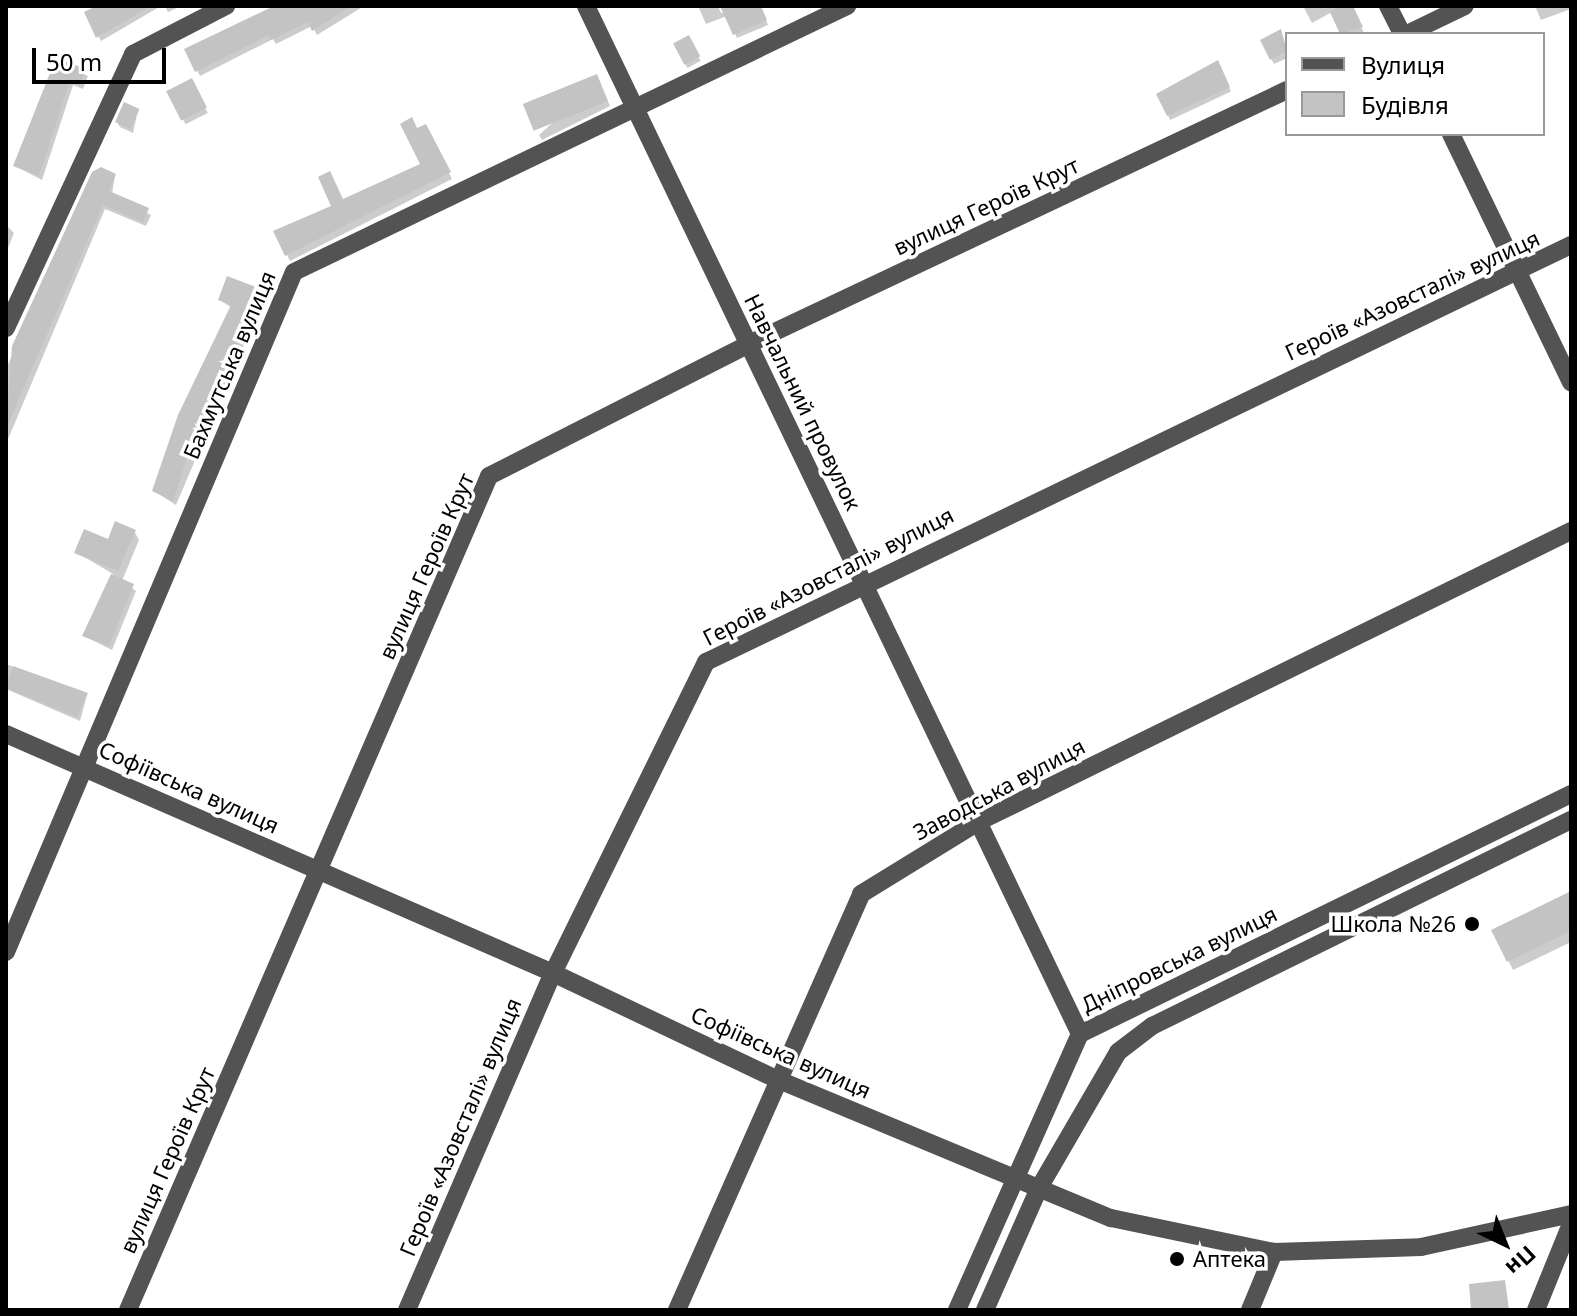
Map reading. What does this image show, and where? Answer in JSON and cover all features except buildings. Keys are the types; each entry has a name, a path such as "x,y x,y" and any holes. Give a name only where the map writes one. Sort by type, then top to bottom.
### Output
{"street":[{"path":"6,328 133,54 226,6"},
{"name":"Навчальний провулок","path":"586,6 1080,1034"},
{"name":"Бахмутська вулиця","path":"6,952 294,272 847,6"},
{"path":"1388,6 1403,32"},
{"path":"1408,32 1465,6"},
{"name":"вулиця Героїв Крут","path":"128,1310 489,476 749,344 1285,91"},
{"path":"1452,136 1571,382"},
{"name":"Героїв «Азовсталі» вулиця","path":"407,1310 553,973 706,662 863,582 1571,245"},
{"name":"Заводська вулиця","path":"677,1310 774,1078 861,894 978,822 1571,531"},
{"name":"Софіївська вулиця","path":"6,734 553,973 774,1078 1111,1218 1274,1252 1421,1247 1571,1214"},
{"name":"Дніпровська вулиця","path":"957,1310 1080,1034 1571,794"},
{"path":"985,1310 1039,1188 1118,1052 1152,1026 1571,820"},
{"path":"1536,1310 1571,1224"},
{"path":"1250,1310 1274,1252"}],"place":[{"name":"Школа №26","path":"1472,924"},
{"name":"Аптека","path":"1177,1259"}]}
